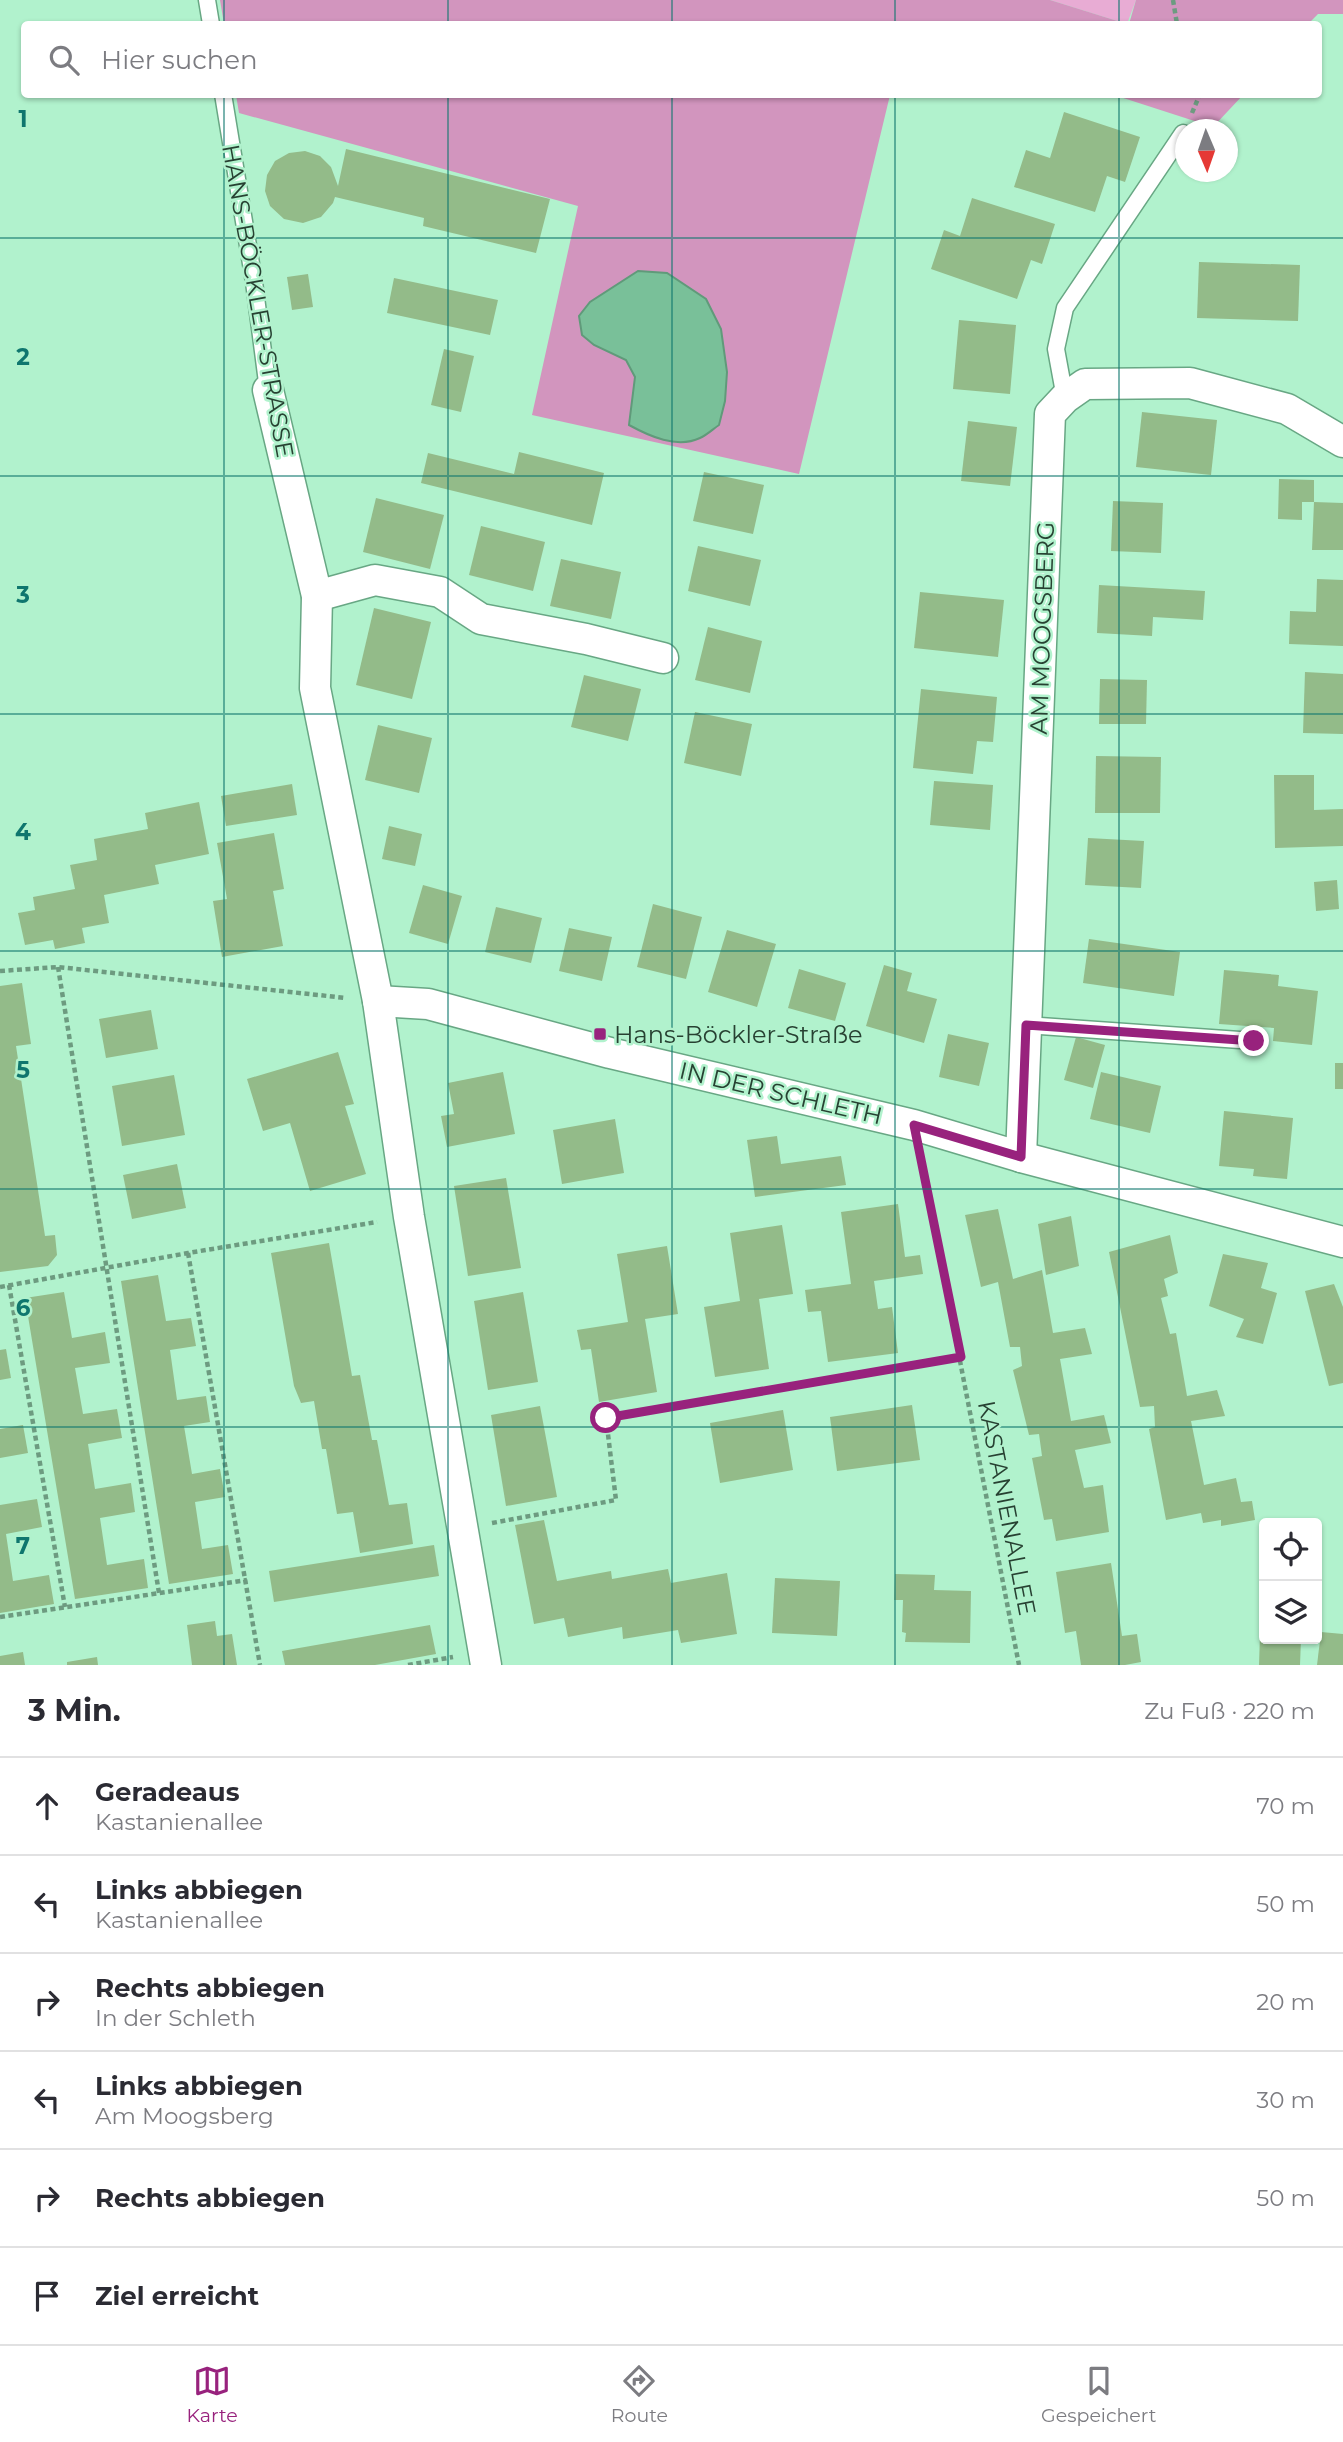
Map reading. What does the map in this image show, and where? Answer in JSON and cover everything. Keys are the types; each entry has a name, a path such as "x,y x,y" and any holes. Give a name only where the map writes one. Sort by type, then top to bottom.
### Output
{"street":[{"path":"1065,398 1085,384 1190,383 1287,410 1343,442"},
{"name":"HANS-BÖCKLER-STRASSE","path":"268,390 317,596 315,688 378,1001 409,1217 485,1658"},
{"name":"AM MOOGSBERG","path":"1021,1157 1050,414 1065,398"},
{"path":"317,596 375,580 427,589 440,592 481,619 586,639 663,658"},
{"name":"IN DER SCHLETH","path":"378,1001 428,1004 610,1053 914,1125 1021,1157 1343,1242"}],"lane":[{"path":"207,0 210,21"},
{"name":"HANS-BÖCKLER-STRASSE","path":"224,98 254,282 268,390"},
{"path":"1065,398 1056,349 1065,308 1175,145"},
{"path":"1026,1025 1254,1041"}],"path":[{"path":"1173,0 1176,21"},
{"path":"0,971 58,967 378,1001"},
{"path":"58,967 159,1593"},
{"name":"KASTANIENALLEE","path":"914,1125 1019,1665"},
{"path":"0,1287 409,1217"},
{"path":"188,1253 260,1665"},
{"path":"9,1285 65,1607"},
{"path":"464,1528 616,1500 606,1418 961,1357"},
{"path":"0,1617 247,1580"},
{"path":"408,1665 485,1658"}],"shaded area":[{"path":"220,0 1050,0 1117,21 224,21"},
{"path":"1050,0 1136,0 1128,21 1117,21"},
{"path":"1136,0 1343,0 1343,14 1318,14 1311,21 1130,21"},
{"path":"236,98 889,98 799,474 532,415 578,206 239,113"},
{"path":"1123,98 1240,98 1220,119 1188,119"},
{"path":"638,271 667,273 706,299 721,329 727,372 725,401 719,425 703,437 673,442 629,425 635,377 626,360 594,345 582,335 579,316 590,302"}],"building":[{"path":"1064,112 1140,137 1125,182 1107,176 1095,212 1014,187 1026,150 1050,158"},
{"path":"346,149 550,199 536,253 423,226 424,218 335,197 321,217 303,223 284,219 270,206 265,191 267,175 275,161 289,153 305,151 320,156 331,167 338,186"},
{"path":"972,198 1055,224 1042,264 1031,260 1017,299 931,269 944,230 960,236"},
{"path":"1199,262 1300,265 1298,321 1197,318"},
{"path":"308,274 313,307 292,310 287,277"},
{"path":"394,278 498,300 490,335 387,313"},
{"path":"959,320 1016,325 1010,394 953,389"},
{"path":"444,349 474,356 461,412 431,405"},
{"path":"1142,412 1217,420 1211,475 1136,467"},
{"path":"968,421 1017,427 1010,486 961,481"},
{"path":"519,452 604,473 592,525 421,483 428,453 514,474"},
{"path":"704,472 764,485 753,534 693,521"},
{"path":"1279,479 1314,480 1314,502 1302,502 1302,520 1278,519"},
{"path":"376,498 444,515 430,569 363,552"},
{"path":"1113,501 1163,503 1161,553 1111,551"},
{"path":"1314,502 1343,503 1343,550 1312,550"},
{"path":"481,526 545,542 533,591 469,575"},
{"path":"698,546 761,560 750,606 688,591"},
{"path":"561,559 621,572 611,619 550,606"},
{"path":"1317,579 1343,580 1343,646 1289,644 1290,611 1316,612"},
{"path":"1099,585 1205,591 1203,620 1153,617 1152,636 1097,633"},
{"path":"920,592 1004,600 998,657 914,648"},
{"path":"374,608 431,622 412,699 356,685"},
{"path":"708,627 762,641 750,693 695,680"},
{"path":"1305,672 1343,674 1343,734 1303,733"},
{"path":"584,675 641,689 628,741 571,727"},
{"path":"1100,679 1147,680 1146,724 1099,724"},
{"path":"921,689 997,697 993,742 977,741 973,774 913,768"},
{"path":"695,712 752,724 741,776 684,763"},
{"path":"378,725 432,738 419,793 365,780"},
{"path":"1096,756 1161,757 1160,813 1095,813"},
{"path":"1274,775 1314,775 1314,810 1343,809 1343,846 1275,848"},
{"path":"934,781 993,785 990,830 930,825"},
{"path":"292,784 297,815 226,826 221,796"},
{"path":"199,802 209,854 155,865 159,884 104,895 109,923 82,928 85,943 55,949 53,940 25,945 18,913 35,910 33,897 75,889 70,865 97,860 94,839 148,829 145,813"},
{"path":"389,826 422,834 415,866 382,859"},
{"path":"274,833 284,889 273,891 283,946 222,957 213,901 227,899 217,843"},
{"path":"1088,838 1144,841 1141,888 1085,885"},
{"path":"1337,880 1339,909 1316,911 1314,882"},
{"path":"423,885 462,896 448,944 409,933"},
{"path":"653,904 702,917 686,979 637,967"},
{"path":"496,907 542,918 531,963 485,952"},
{"path":"569,928 612,937 602,981 559,971"},
{"path":"727,930 776,944 757,1007 708,992"},
{"path":"1089,939 1180,952 1174,996 1083,983"},
{"path":"884,965 912,973 907,991 937,999 924,1043 866,1026"},
{"path":"799,969 846,983 835,1021 788,1008"},
{"path":"1224,970 1279,975 1278,986 1318,991 1312,1045 1273,1041 1274,1028 1219,1024"},
{"path":"22,983 31,1044 16,1046 45,1236 55,1235 57,1255 48,1266 0,1272 0,986"},
{"path":"151,1010 158,1049 106,1058 99,1019"},
{"path":"948,1034 989,1043 979,1086 939,1077"},
{"path":"1076,1037 1105,1045 1093,1088 1064,1080"},
{"path":"338,1052 354,1104 345,1106 366,1174 310,1191 290,1123 263,1131 247,1079"},
{"path":"1335,1063 1343,1063 1343,1089 1335,1089"},
{"path":"503,1072 515,1134 447,1147 441,1116 454,1114 448,1083"},
{"path":"1101,1072 1161,1086 1150,1133 1090,1119"},
{"path":"174,1075 185,1135 122,1146 112,1086"},
{"path":"1224,1111 1293,1118 1287,1179 1253,1176 1254,1169 1219,1166"},
{"path":"615,1119 624,1173 562,1184 553,1130"},
{"path":"777,1136 781,1164 841,1156 846,1185 755,1197 747,1140"},
{"path":"177,1164 186,1208 132,1219 123,1175"},
{"path":"506,1178 521,1268 468,1276 454,1186"},
{"path":"898,1204 905,1257 920,1255 923,1274 874,1281 878,1309 892,1307 898,1353 828,1362 821,1311 808,1312 805,1290 851,1284 841,1212"},
{"path":"998,1209 1013,1279 1042,1270 1053,1333 1085,1328 1092,1354 1060,1359 1071,1421 1104,1415 1111,1443 1075,1450 1084,1488 1103,1485 1109,1532 1056,1541 1052,1519 1044,1520 1032,1458 1042,1456 1039,1434 1029,1435 1013,1370 1022,1366 1020,1347 1010,1347 998,1282 981,1287 965,1215"},
{"path":"1071,1216 1079,1266 1046,1275 1038,1224"},
{"path":"782,1225 793,1294 759,1299 769,1369 715,1377 704,1307 740,1301 730,1233"},
{"path":"1170,1235 1178,1273 1164,1279 1168,1296 1161,1298 1170,1334 1176,1333 1187,1396 1217,1390 1225,1416 1191,1421 1204,1485 1236,1478 1241,1502 1252,1501 1255,1520 1221,1526 1221,1520 1203,1523 1201,1513 1166,1520 1149,1429 1155,1427 1154,1406 1140,1407 1109,1252"},
{"path":"329,1243 352,1376 360,1375 372,1440 377,1440 389,1505 407,1503 413,1544 360,1553 353,1512 337,1514 326,1449 322,1449 314,1401 301,1403 294,1386 271,1253"},
{"path":"667,1246 678,1314 645,1319 657,1392 599,1402 591,1349 581,1350 577,1330 628,1322 617,1254"},
{"path":"1223,1254 1268,1263 1261,1288 1277,1293 1263,1344 1236,1337 1244,1319 1209,1306"},
{"path":"158,1275 166,1321 191,1318 196,1346 170,1350 177,1400 206,1396 210,1422 184,1426 192,1474 220,1469 225,1497 195,1502 202,1549 228,1545 233,1574 169,1584 121,1281"},
{"path":"1334,1284 1343,1307 1343,1383 1329,1386 1305,1291"},
{"path":"64,1292 72,1338 105,1332 110,1363 75,1368 83,1414 117,1409 122,1438 88,1444 95,1489 131,1483 135,1512 100,1518 107,1565 144,1559 148,1588 75,1599 25,1298"},
{"path":"523,1292 538,1382 488,1390 474,1301"},
{"path":"6,1349 11,1378 0,1380 0,1350"},
{"path":"912,1405 920,1460 837,1471 830,1417"},
{"path":"540,1406 557,1497 506,1506 491,1415"},
{"path":"783,1410 793,1470 720,1483 710,1423"},
{"path":"23,1425 28,1453 0,1458 0,1429"},
{"path":"37,1499 42,1527 6,1534 13,1581 49,1575 54,1604 0,1613 0,1505"},
{"path":"544,1520 557,1581 611,1571 612,1579 668,1569 671,1583 727,1573 737,1634 681,1643 678,1630 623,1639 622,1627 568,1637 564,1618 534,1624 515,1525"},
{"path":"434,1545 439,1576 274,1602 269,1571"},
{"path":"1111,1563 1122,1636 1137,1634 1141,1662 1125,1665 1081,1665 1076,1631 1065,1633 1056,1572"},
{"path":"895,1574 935,1575 934,1590 971,1591 970,1643 905,1642 906,1633 902,1632 903,1600 894,1600"},
{"path":"775,1578 840,1581 837,1636 772,1633"},
{"path":"215,1621 217,1636 232,1634 237,1665 192,1665 187,1625"},
{"path":"430,1625 436,1654 375,1665 285,1665 282,1651"},
{"path":"1322,1632 1343,1634 1343,1665 1317,1665"},
{"path":"1260,1644 1301,1644 1300,1665 1259,1665"},
{"path":"23,1652 25,1665 0,1665 0,1656"},
{"path":"97,1657 98,1665 67,1665 67,1662"}],"place":[{"name":"Hans-Böckler-Straße","path":"600,1034"}],"route":[{"path":"606,1418 961,1357 914,1125 1021,1157 1026,1025 1254,1041"}]}
